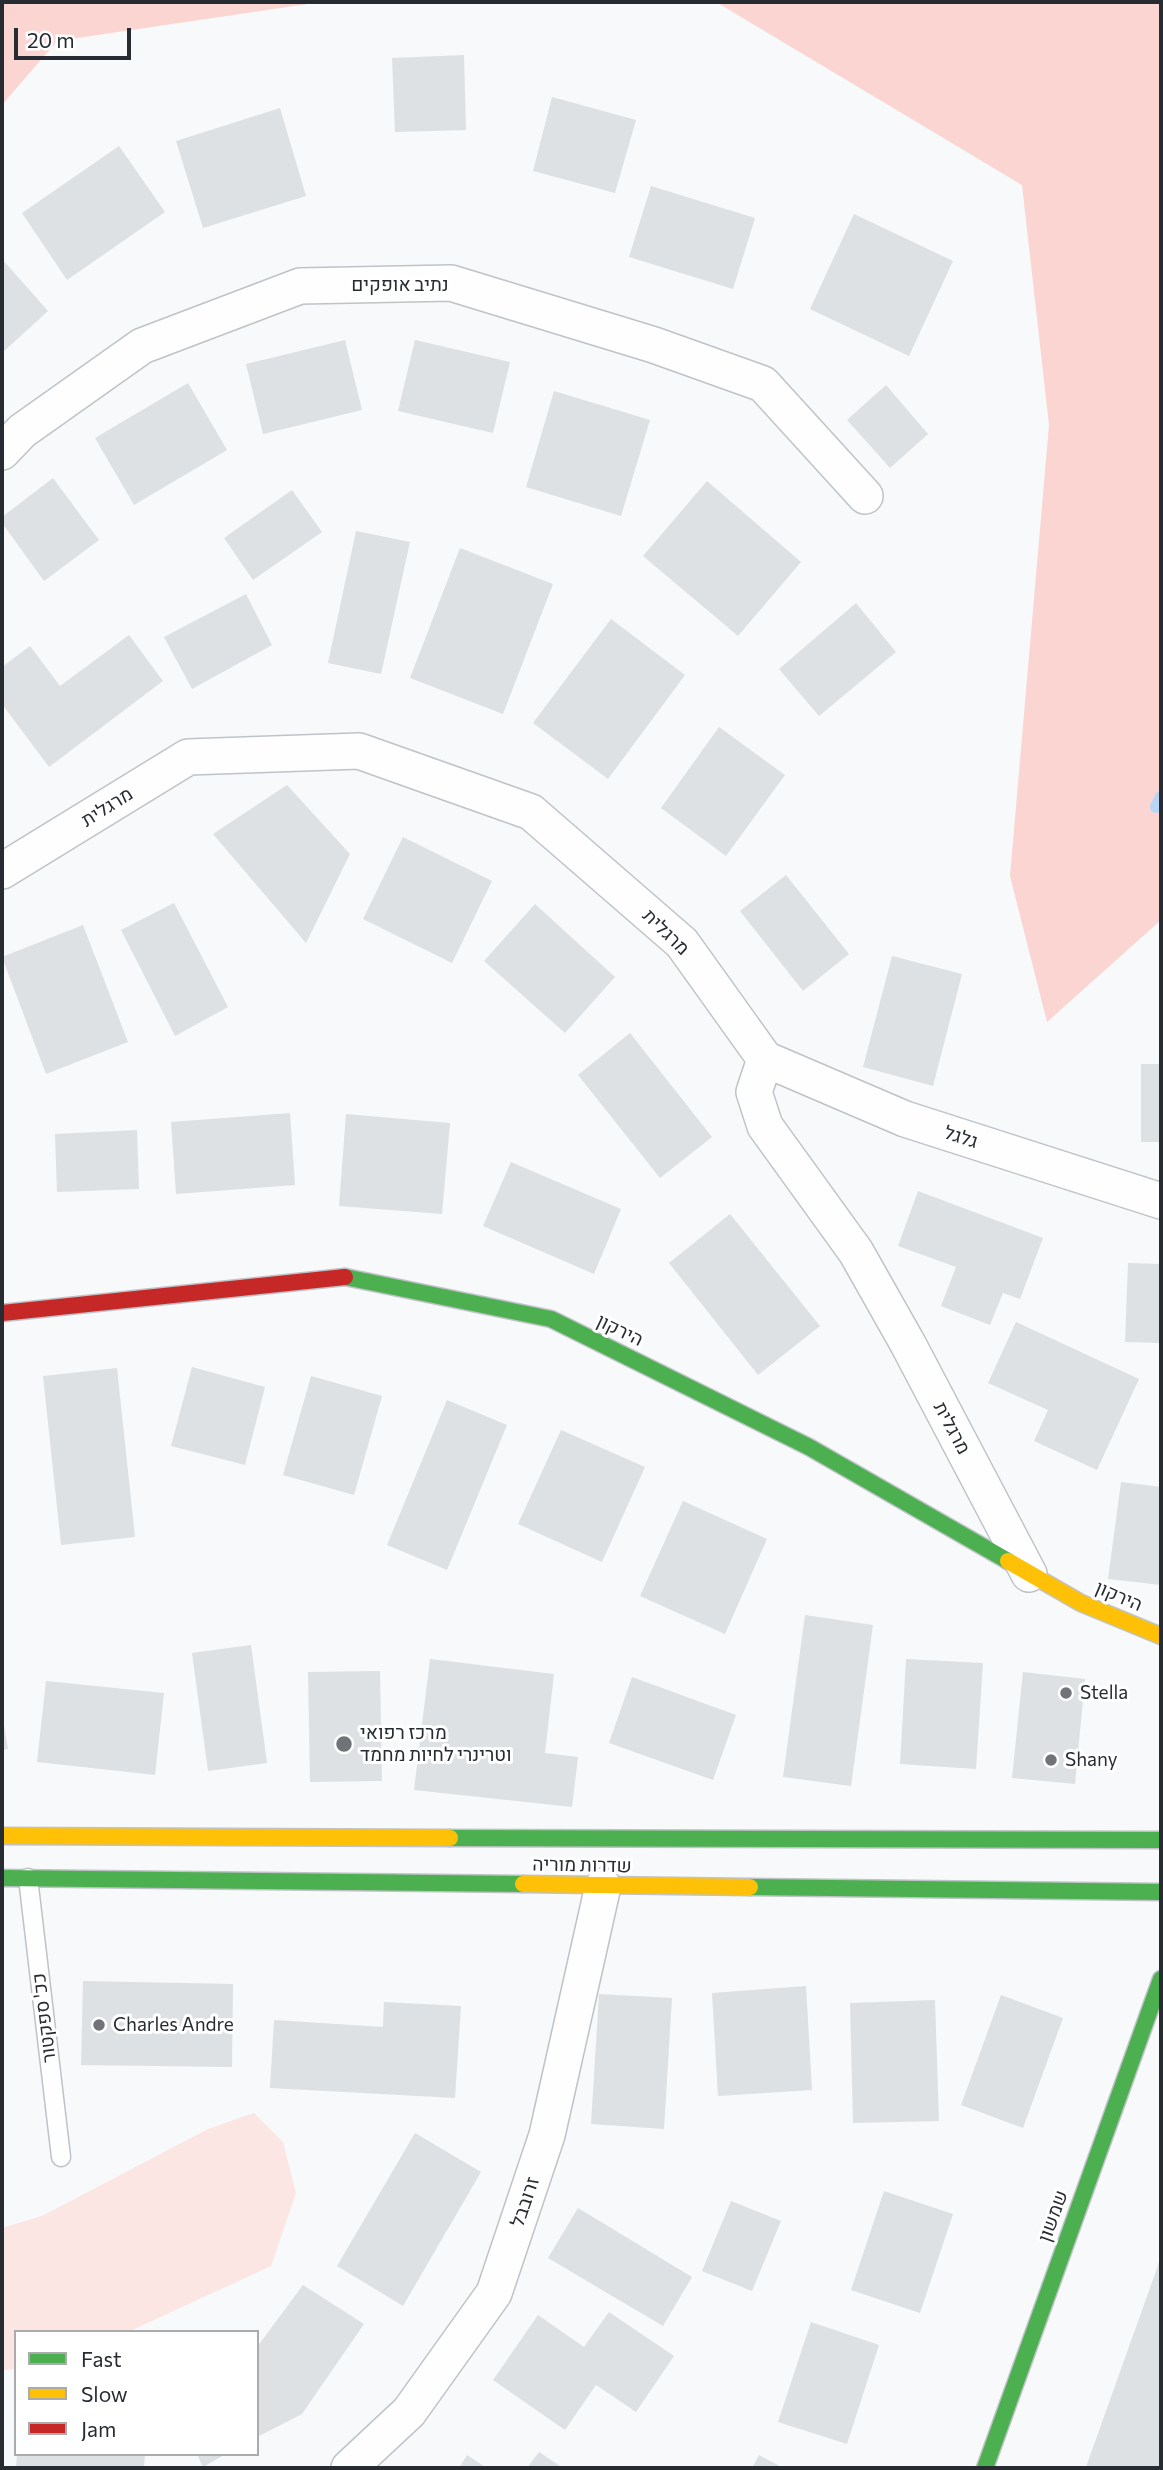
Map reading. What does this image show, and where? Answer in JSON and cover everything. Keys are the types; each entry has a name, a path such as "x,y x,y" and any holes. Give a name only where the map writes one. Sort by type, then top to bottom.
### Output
{"main road":[{"name":"הירקון","path":"2,1313 340,1276 551,1319 809,1447 1081,1603 1161,1636"},
{"name":"שדרות מוריה","path":"2,1836 1161,1840"},
{"name":"שדרות מוריה","path":"2,1878 1161,1892"},
{"name":"שמשון","path":"985,2468 1161,1979"}],"street":[{"name":"נתיב אופקים","path":"2,452 22,431 142,346 300,286 451,283 654,345 763,384 865,496"},
{"name":"מרגלית","path":"2,871 188,757 359,751 531,812 682,943 765,1059 754,1092 765,1126 856,1252 1029,1574"},
{"name":"גלגל","path":"765,1059 905,1119 1161,1201"},
{"name":"זרובבל","path":"349,2468 409,2412 494,2293 547,2135 603,1886"}],"lane":[{"name":"ככ' ספקטור","path":"28,1878 61,2157"}],"shaded area":[{"path":"2,2 321,2 57,41 2,105"},
{"path":"716,2 1161,2 1161,920 1047,1022 1010,876 1049,425 1022,185"},
{"path":"254,2113 283,2142 296,2193 271,2266 132,2330 14,2330 14,2369 2,2370 2,2228 42,2216 208,2129"}],"building":[{"path":"464,55 466,130 395,132 392,58"},
{"path":"552,97 636,120 615,193 533,171"},
{"path":"280,108 306,196 203,228 176,141"},
{"path":"119,146 165,212 67,280 22,213"},
{"path":"651,186 755,218 733,289 629,257"},
{"path":"854,214 953,261 909,356 810,309"},
{"path":"2,259 48,311 2,353"},
{"path":"345,340 362,410 263,434 246,364"},
{"path":"415,340 510,362 493,433 398,411"},
{"path":"188,383 227,450 134,505 95,438"},
{"path":"886,385 928,434 890,468 847,420"},
{"path":"554,391 650,420 621,516 526,487"},
{"path":"53,478 99,540 44,581 2,523 2,517"},
{"path":"707,481 801,562 738,636 643,556"},
{"path":"292,490 322,532 253,580 224,538"},
{"path":"356,531 410,542 381,674 328,663"},
{"path":"460,548 553,584 503,714 410,678"},
{"path":"246,594 272,645 192,689 164,637"},
{"path":"856,603 896,652 819,716 779,669"},
{"path":"611,619 685,675 608,779 533,723"},
{"path":"129,635 163,681 49,767 2,704 2,667 30,646 60,686"},
{"path":"719,727 785,775 726,856 661,808"},
{"path":"287,785 350,854 306,943 213,834"},
{"path":"403,837 492,881 452,963 363,919"},
{"path":"786,875 849,954 803,991 740,911"},
{"path":"174,903 228,1007 175,1036 121,930"},
{"path":"535,904 615,977 565,1033 484,961"},
{"path":"83,925 128,1042 46,1074 2,957"},
{"path":"892,956 962,974 933,1086 863,1067"},
{"path":"630,1033 712,1137 660,1178 578,1075"},
{"path":"1141,1064 1161,1064 1161,1142 1141,1142"},
{"path":"290,1113 295,1185 176,1194 171,1122"},
{"path":"346,1114 450,1123 442,1214 339,1206"},
{"path":"137,1130 139,1189 57,1192 55,1134"},
{"path":"511,1162 621,1209 594,1274 483,1226"},
{"path":"918,1191 1043,1238 1020,1299 1003,1293 990,1325 941,1306 956,1267 898,1246"},
{"path":"730,1214 820,1326 758,1375 669,1263"},
{"path":"1128,1263 1161,1264 1161,1343 1125,1342"},
{"path":"1016,1322 1139,1379 1097,1470 1034,1441 1048,1410 988,1383"},
{"path":"192,1367 265,1387 245,1465 171,1446"},
{"path":"117,1368 135,1537 61,1545 43,1376"},
{"path":"311,1376 382,1396 354,1495 283,1475"},
{"path":"447,1400 507,1425 447,1570 387,1545"},
{"path":"561,1430 645,1467 602,1562 518,1524"},
{"path":"1121,1482 1161,1487 1161,1585 1108,1579"},
{"path":"683,1501 767,1539 725,1634 640,1596"},
{"path":"805,1615 873,1625 851,1786 783,1777"},
{"path":"251,1645 267,1763 208,1771 192,1653"},
{"path":"430,1659 554,1674 545,1753 578,1757 572,1807 414,1790"},
{"path":"906,1659 983,1663 976,1769 900,1764"},
{"path":"380,1671 382,1781 310,1782 308,1672"},
{"path":"1023,1672 1085,1679 1075,1784 1012,1778"},
{"path":"632,1677 736,1715 713,1780 609,1743"},
{"path":"46,1681 164,1693 155,1775 37,1762"},
{"path":"2,1714 8,1749 2,1750"},
{"path":"83,1981 233,1984 232,2067 81,2065"},
{"path":"806,1986 812,2090 718,2096 712,1993"},
{"path":"599,1994 672,1998 664,2129 591,2124"},
{"path":"1001,1995 1063,2018 1023,2128 961,2105"},
{"path":"935,2000 939,2121 853,2123 850,2003"},
{"path":"384,2002 461,2006 455,2098 270,2088 274,2020 383,2027"},
{"path":"415,2133 481,2172 403,2306 337,2266"},
{"path":"884,2191 953,2214 920,2313 851,2290"},
{"path":"731,2201 781,2221 752,2291 702,2271"},
{"path":"578,2208 692,2277 663,2326 548,2258"},
{"path":"1161,2257 1161,2468 1086,2467"},
{"path":"303,2285 364,2324 302,2414 259,2436 259,2344"},
{"path":"609,2312 674,2356 636,2412 596,2385 565,2430 493,2380 538,2315 584,2347"},
{"path":"811,2322 879,2345 847,2444 778,2422"},
{"path":"539,2452 563,2468 527,2468"},
{"path":"467,2455 487,2468 459,2468"},
{"path":"759,2455 783,2468 752,2468"},
{"path":"17,2456 145,2456 144,2468 16,2468"},
{"path":"198,2456 222,2456 203,2467"}],"waterway":[{"path":"1156,807 1161,797"}],"traffic: fast":[{"path":"345,1277 551,1319 809,1447 1008,1561"},
{"path":"450,1838 1161,1840"},
{"path":"2,1878 523,1884"},
{"path":"750,1887 1161,1892"},
{"path":"985,2468 1161,1979"}],"traffic: slow":[{"path":"1008,1561 1081,1603 1161,1636"},
{"path":"2,1836 450,1838"},
{"path":"523,1884 750,1887"}],"traffic: jam":[{"path":"2,1313 345,1277"}],"place":[{"name":"Stella","path":"1066,1693"},
{"name":"מרכז רפואי וטרינרי לחיות מחמד","path":"344,1744"},
{"name":"Shany","path":"1051,1760"},
{"name":"Charles Andre","path":"99,2025"}]}
